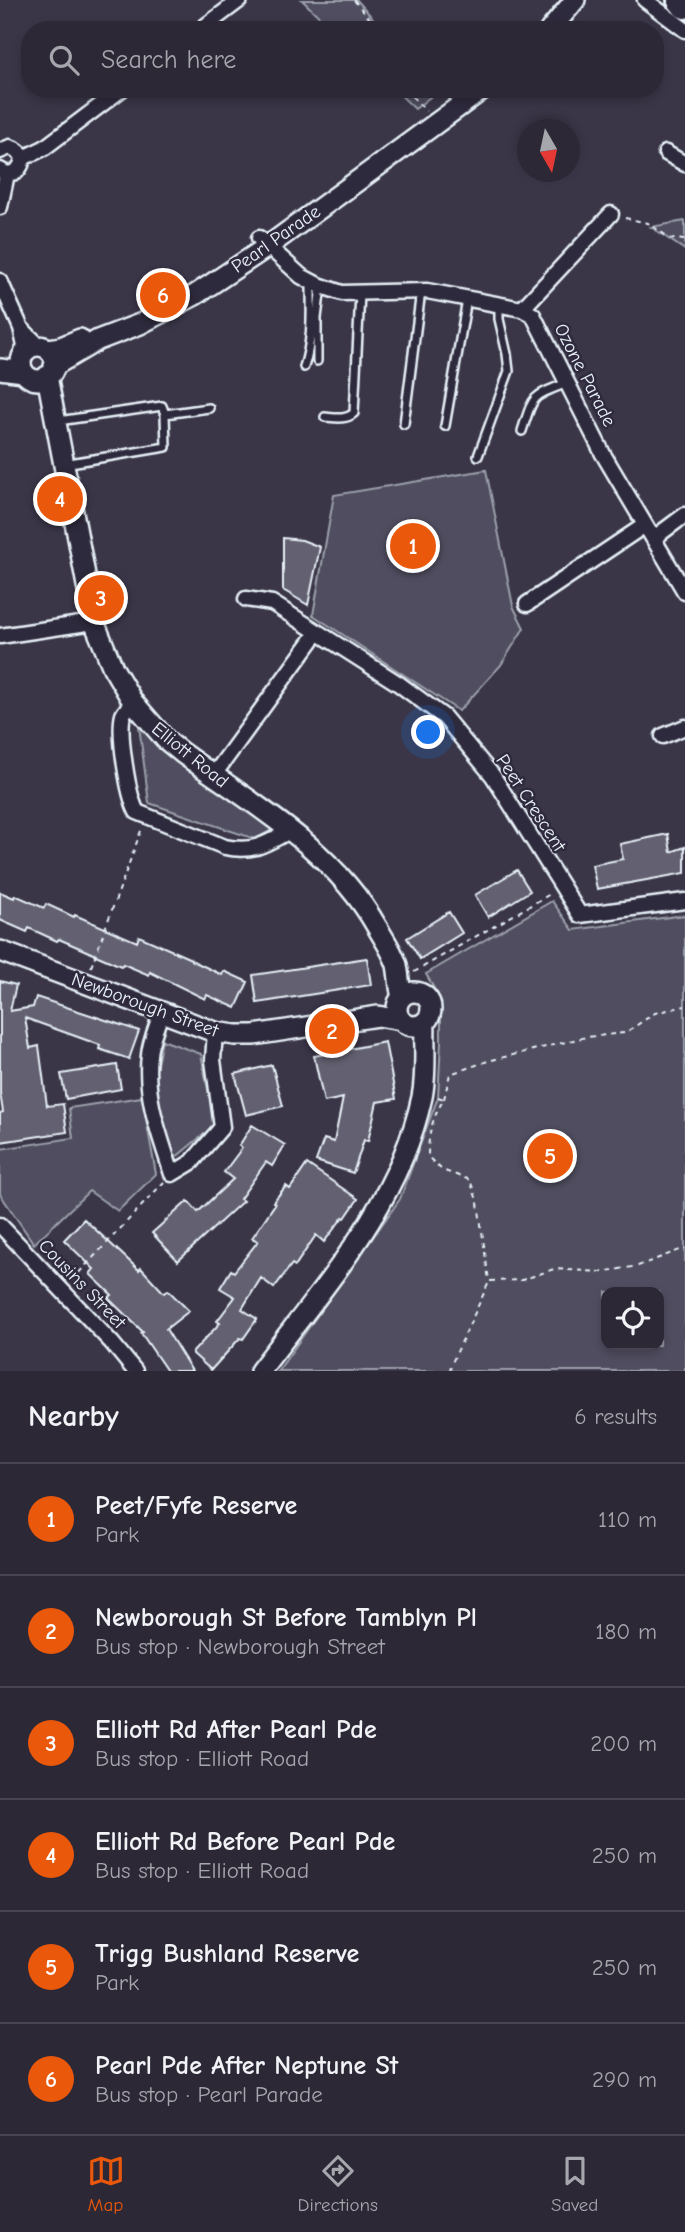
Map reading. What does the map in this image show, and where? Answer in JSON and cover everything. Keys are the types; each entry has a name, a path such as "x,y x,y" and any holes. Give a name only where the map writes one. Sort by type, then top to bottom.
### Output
{"highway":[{"path":"681,0 685,5"}],"street":[{"path":"212,21 240,0"},
{"path":"544,21 561,0"},
{"path":"558,21 575,0"},
{"path":"645,0 685,30"},
{"path":"23,158 44,148 110,98"},
{"name":"Pearl Parade","path":"37,362 171,310 455,98"},
{"name":"Pearl Parade","path":"263,242 470,98"},
{"path":"0,151 10,147 18,150 23,158 23,164 16,173 4,172 0,207"},
{"path":"666,153 685,164"},
{"path":"263,242 301,276 342,293 421,291 522,309 611,214"},
{"path":"0,281 37,362"},
{"name":"Ozone Parade","path":"522,309 533,316 603,454 649,531"},
{"path":"0,357 37,362"},
{"path":"0,369 37,362"},
{"name":"Elliott Road","path":"37,362 54,415 94,622 113,668 132,702 166,740 291,830 345,879 389,947 424,1049 422,1096 400,1165 382,1204 260,1371"},
{"path":"527,604 649,531 685,515"},
{"path":"649,531 685,592"},
{"name":"Peet Crescent","path":"246,599 272,603 400,684 444,717 493,776 580,915 685,901"},
{"path":"0,636 94,622"},
{"path":"213,776 317,632"},
{"path":"132,702 124,712 122,725 130,800 137,812 225,847 240,850 264,845 291,830"},
{"path":"663,736 685,727"},
{"name":"Newborough Street","path":"0,951 161,1013 215,1032 235,1035 254,1035 378,1016 407,1000"},
{"path":"161,1013 149,1054 148,1085 156,1123 172,1174 192,1162 222,1127 213,1060 215,1032"},
{"name":"Cousins Street","path":"0,1225 112,1343 135,1371"}],"lane":[{"path":"316,284 317,361"},
{"path":"304,367 309,350 316,284"},
{"path":"404,424 421,291"},
{"path":"325,417 344,418 354,412 360,292"},
{"path":"445,426 467,299"},
{"path":"478,456 509,371 499,305"},
{"path":"522,431 534,398 568,382"},
{"path":"54,415 162,406 164,414 166,447 63,464"},
{"path":"164,414 209,408"}],"path":[{"path":"354,0 372,21"},
{"path":"413,98 430,116"},
{"path":"611,214 648,223 671,239 685,240"},
{"path":"85,984 146,816"},
{"path":"407,1000 561,887"},
{"path":"450,1371 489,1281 478,1203 470,1180 442,1170 428,1157 428,1137 435,1113 444,1099 450,1074 488,1061 586,1037 625,1033 655,1013 685,1006"},
{"path":"422,1096 444,1099"},
{"path":"62,1291 172,1174"},
{"path":"489,1281 522,1280 555,1269 601,1272 638,1266 685,1248"}],"shaded area":[{"path":"302,0 357,0 375,21 324,21"},
{"path":"403,98 429,98 415,109"},
{"path":"685,221 685,250 651,227"},
{"path":"486,470 513,606 524,628 501,665 459,711 313,615 334,495"},
{"path":"138,718 278,827 255,839 149,803"},
{"path":"552,901 573,930 685,915 685,1371 278,1371 400,1199 438,1097 441,1001 426,974"},
{"path":"162,1040 201,1054 215,1125 175,1158 153,1084"},
{"path":"142,1097 156,1174 118,1211 89,1191 34,1244 0,1194 0,1149 73,1138 69,1108"}],"building":[{"path":"283,538 302,540 320,547 308,605 283,590"},
{"path":"668,834 671,852 685,847 685,873 597,889 592,865 623,859 620,844"},
{"path":"517,870 530,891 488,917 475,895"},
{"path":"0,892 14,898 15,895 44,908 46,904 137,942 139,936 222,975 224,971 248,982 236,1008 207,995 205,999 150,972 149,975 123,964 121,966 59,939 57,941 29,928 27,932 0,920"},
{"path":"449,912 462,933 420,959 407,938"},
{"path":"367,958 371,985 257,1003 253,975"},
{"path":"0,981 16,985 10,1011 33,1007 36,997 139,1031 129,1059 99,1049 100,1045 25,1018 30,1048 39,1046 47,1106 63,1104 67,1132 0,1142 0,1113 3,1112 0,1093"},
{"path":"385,1042 396,1099 377,1102 368,1141 364,1140 353,1173 316,1161 324,1139 334,1142 343,1098 324,1102 314,1056"},
{"path":"117,1065 121,1089 66,1099 61,1074"},
{"path":"272,1065 283,1106 246,1115 235,1074"},
{"path":"252,1125 285,1145 272,1166 266,1162 240,1199 243,1201 178,1261 152,1233 188,1201 198,1212 233,1179 224,1172 242,1148 239,1146"},
{"path":"307,1164 358,1199 324,1242 316,1235 295,1266 292,1264 274,1288 261,1278 242,1309 257,1319 243,1339 240,1338 211,1370 192,1353 220,1323 217,1321 235,1297 220,1288 231,1270 234,1272 258,1241 252,1238 275,1204 273,1202 286,1186 290,1189"},
{"path":"84,1219 139,1270 141,1268 164,1293 168,1290 189,1311 166,1329 192,1371 167,1371 141,1333 143,1332 108,1298 112,1295 90,1274 94,1269 64,1240"}],"place":[{"name":"Pearl Pde After Neptune St","path":"163,295"},
{"name":"Elliott Rd Before Pearl Pde","path":"60,499"},
{"name":"Peet/Fyfe Reserve","path":"413,546"},
{"name":"Elliott Rd After Pearl Pde","path":"101,598"},
{"name":"Newborough St Before Tamblyn Pl","path":"332,1031"},
{"name":"Trigg Bushland Reserve","path":"550,1156"}]}
